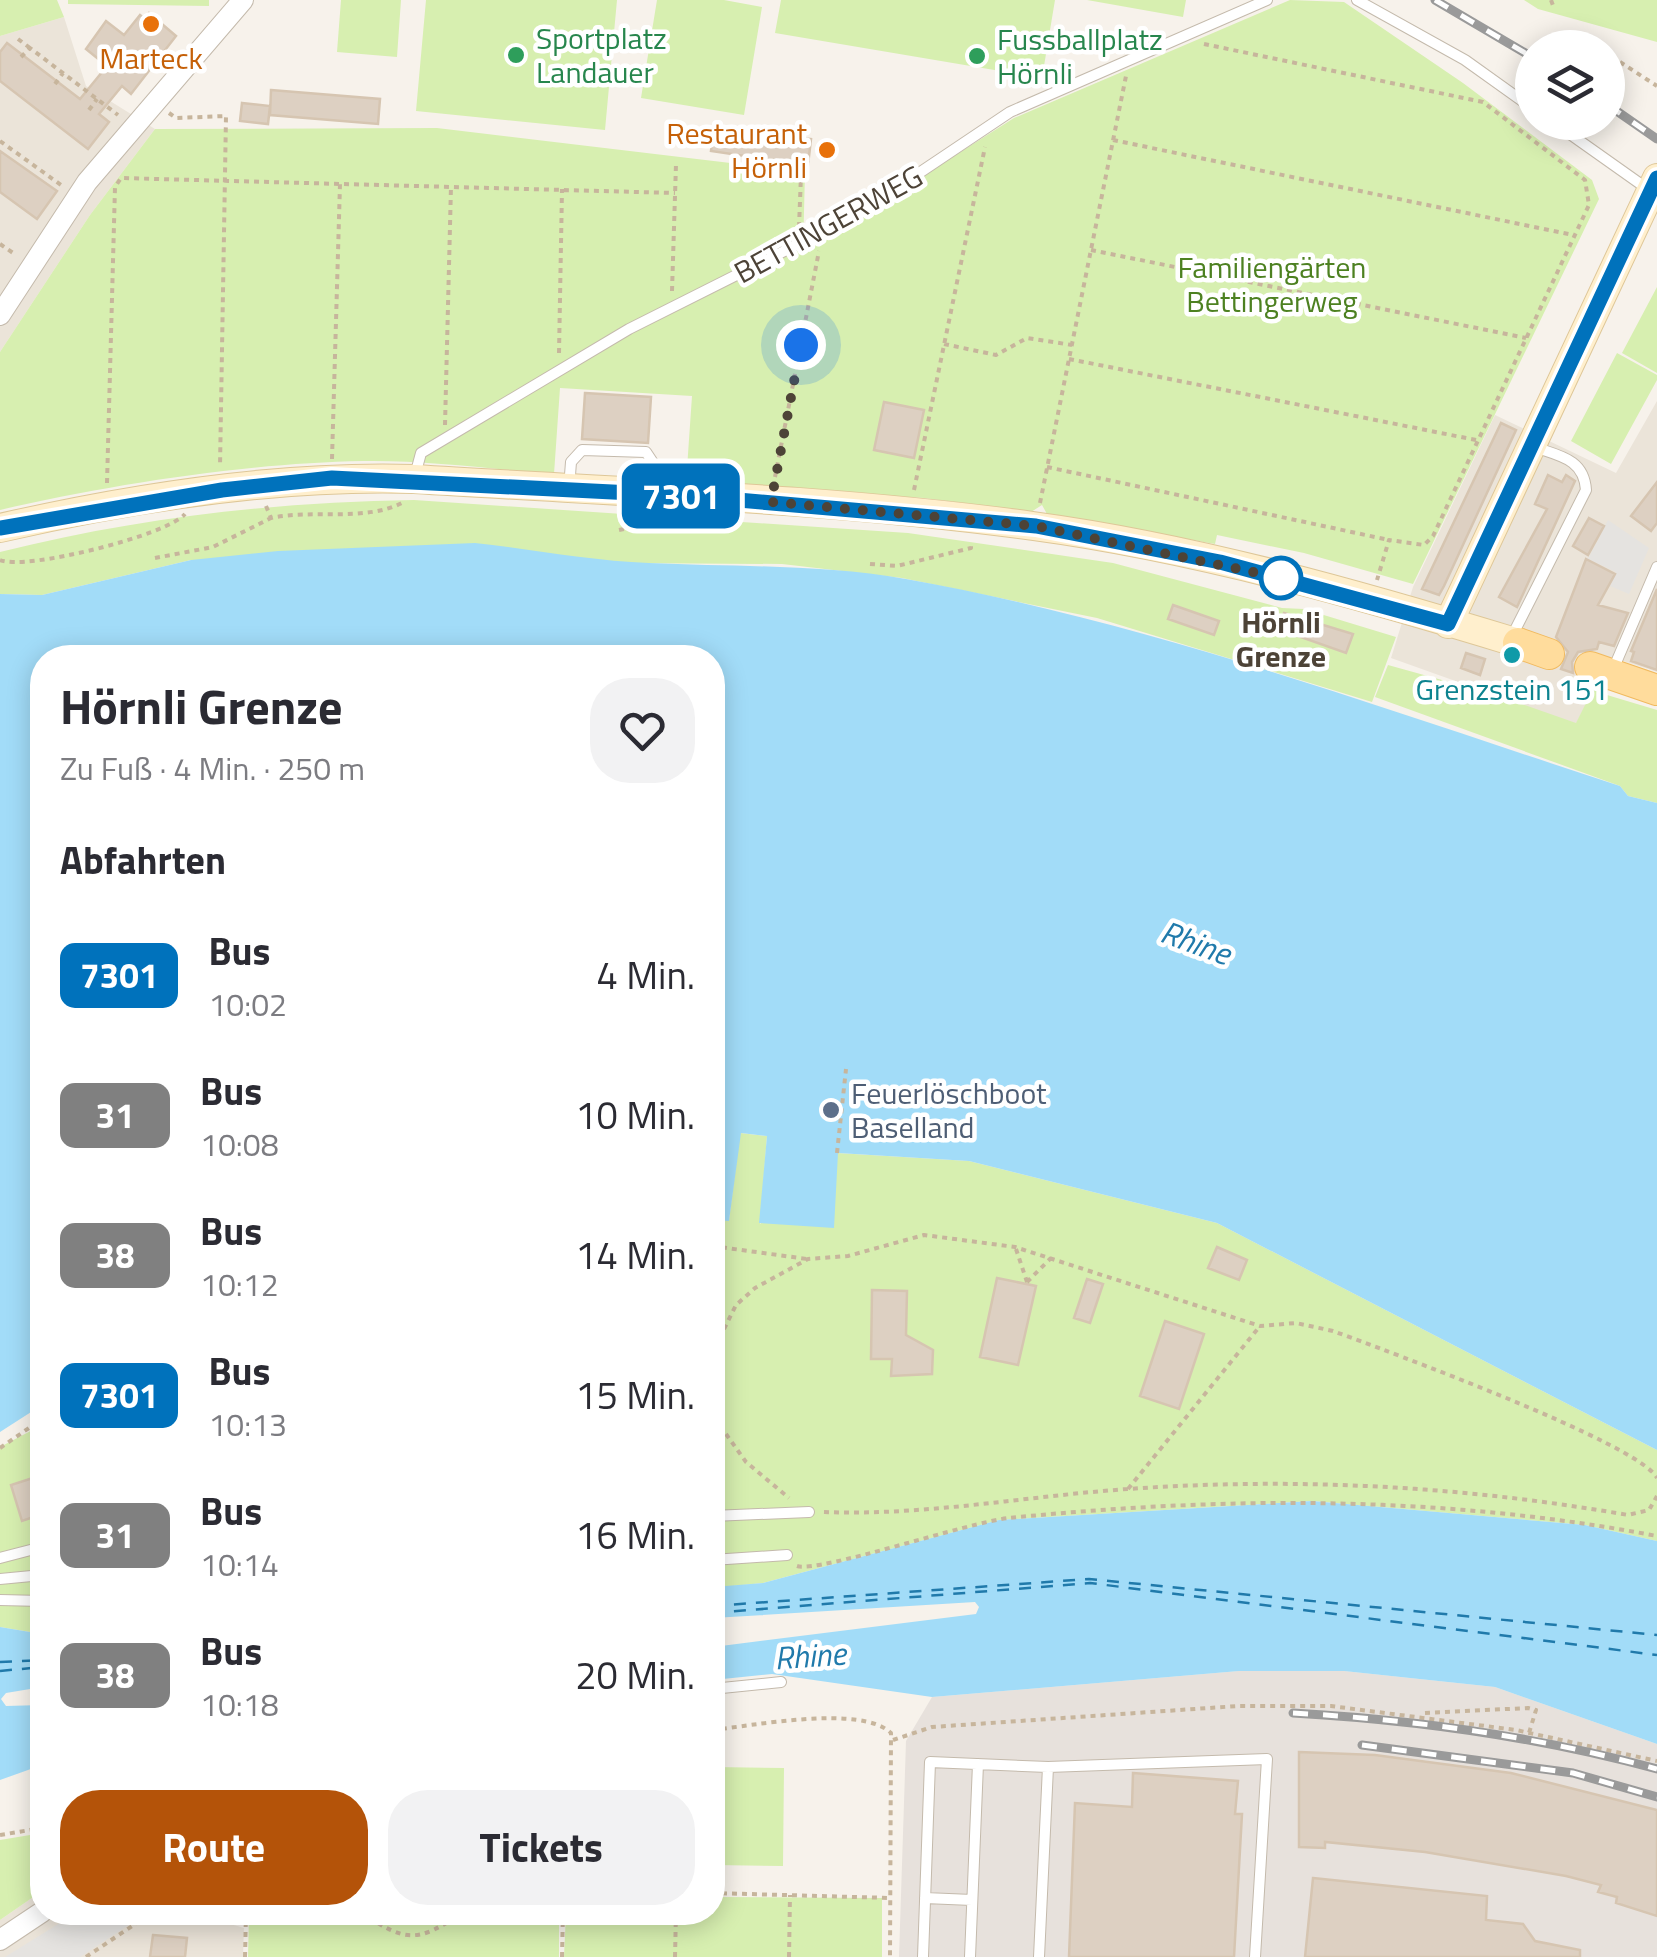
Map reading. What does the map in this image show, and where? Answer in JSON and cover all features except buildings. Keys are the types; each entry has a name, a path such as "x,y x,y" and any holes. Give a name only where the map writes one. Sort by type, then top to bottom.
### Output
{"main road":[{"path":"1448,624 1654,184"},
{"path":"0,528 276,483 569,488 643,503 771,502 910,512 1036,526 1220,562 1550,654"},
{"path":"1601,671 1657,690"}],"street":[{"path":"0,314 78,197 242,0"},
{"path":"0,1940 30,1920"}],"lane":[{"name":"BETTINGERWEG","path":"406,488 421,454 674,306 818,237 1010,112 1267,0"},
{"path":"1358,0 1465,60 1515,96"},
{"path":"1583,140 1654,184"},
{"path":"1514,642 1586,490 1584,473 1573,461 1531,446"},
{"path":"569,488 574,454 646,452 654,464 643,503"},
{"path":"1601,671 1657,567"},
{"path":"725,1515 808,1512"},
{"path":"0,1558 30,1550"},
{"path":"725,1559 787,1555"},
{"path":"0,1579 30,1576"},
{"path":"0,1600 30,1601"},
{"path":"725,1688 781,1682"},
{"path":"923,1957 930,1762 1048,1766 1267,1759 1255,1957"},
{"path":"970,1957 978,1764"},
{"path":"1039,1957 1048,1766"},
{"path":"925,1898 972,1900"}],"path":[{"path":"1552,0 1554,8"},
{"path":"1048,467 1424,545 1433,536 1590,198 1585,180 1483,102 1198,42 1186,36"},
{"path":"18,40 134,127"},
{"path":"21,58 30,48"},
{"path":"1036,526 1128,61"},
{"path":"1625,65 1657,86"},
{"path":"55,84 63,74"},
{"path":"88,110 97,99"},
{"path":"167,112 176,118 226,116 221,477"},
{"path":"910,512 987,138 983,131"},
{"path":"1113,140 1573,235"},
{"path":"0,141 78,197"},
{"path":"674,306 676,164"},
{"path":"31,177 37,167"},
{"path":"799,246 801,175"},
{"path":"108,493 115,186 122,178 675,192"},
{"path":"332,464 340,184"},
{"path":"445,440 451,186"},
{"path":"558,372 562,189"},
{"path":"771,502 821,244 818,237"},
{"path":"1091,250 1526,338"},
{"path":"944,344 996,355 1032,338 1072,345"},
{"path":"1069,358 1478,440"},
{"path":"154,558 213,546 271,518 300,512 391,508 414,496 406,488"},
{"path":"265,502 271,518"},
{"path":"619,530 649,524 652,513 643,503"},
{"path":"0,560 8,563 55,558 155,530 186,514"},
{"path":"870,564 904,565 971,548 971,539 986,540"},
{"path":"1377,580 1389,540"},
{"path":"837,1152 846,1068"},
{"path":"725,1248 808,1259 848,1256 924,1234 1015,1247 1260,1326 1296,1323 1357,1340 1564,1424 1648,1466 1657,1478"},
{"path":"1015,1247 1027,1282 1051,1258"},
{"path":"725,1324 736,1305 780,1271 808,1259"},
{"path":"1128,1489 1260,1326"},
{"path":"0,1448 30,1427"},
{"path":"725,1436 758,1474 808,1512 866,1512 1128,1489 1322,1484 1494,1494 1628,1515 1655,1506 1657,1496"},
{"path":"1322,1484 1322,1500"},
{"path":"1095,1492 1097,1509"},
{"path":"787,1555 800,1569 1002,1518 1213,1501 1322,1500 1552,1518 1657,1536"},
{"path":"1552,1518 1556,1503"},
{"path":"894,1740 932,1727 1238,1706 1316,1705 1417,1714 1530,1732 1657,1761"},
{"path":"1417,1714 1528,1708 1536,1710 1530,1732"},
{"path":"725,1729 838,1719 886,1728 894,1740 890,1957"},
{"path":"0,1835 30,1830"},
{"path":"725,1893 891,1898"},
{"path":"789,1957 790,1895"},
{"path":"86,1957 133,1925"},
{"path":"245,1957 246,1925"},
{"path":"387,1925 412,1937 430,1934 444,1925"},
{"path":"562,1957 563,1925"},
{"path":"676,1925 676,1957"}],"shaded area":[{"path":"64,17 86,86 155,129 90,215 0,352 0,36"},
{"path":"1657,401 1657,672 1611,657 1576,724 1391,658 1413,587 1495,415 1616,473"},
{"path":"1608,520 1649,548 1629,594 1610,586 1616,572 1588,559"},
{"path":"1239,1671 1344,1671 1495,1687 1657,1744 1657,1957 899,1957 906,1741 932,1697"},
{"path":"30,1899 30,1925 234,1925 244,1928 243,1957 0,1957 0,1920"},
{"path":"57,1925 129,1925 80,1957 5,1957"}],"green space":[{"path":"0,0 57,0 64,17 0,36"},
{"path":"68,0 209,0 209,6 68,4"},
{"path":"341,0 401,0 397,57 337,52"},
{"name":"Sportplatz Landauer","path":"426,0 617,0 605,130 416,111"},
{"path":"657,0 724,0 762,7 744,115 641,98"},
{"name":"Fussballplatz Hörnli","path":"781,0 1055,0 1042,78 775,33"},
{"path":"1087,0 1186,0 1183,17"},
{"name":"Familiengärten Bettingerweg","path":"1290,0 1344,2 1515,122 1515,140 1539,140 1592,180 1599,199 1413,584 1304,553 1217,535 1215,544 1047,514 1042,505 1031,512 924,498 686,483 692,396 560,388 554,474 411,462 319,463 181,476 0,510 0,352 90,215 155,129 437,128 805,172 803,252 1014,118"},
{"path":"1524,0 1657,0 1657,42 1625,30 1538,9"},
{"path":"1657,287 1657,373 1622,353"},
{"path":"1617,353 1657,375 1657,380 1611,464 1571,441"},
{"path":"414,500 908,533 1113,563 1282,608 1304,609 1396,637 1372,702 1097,618 902,578 782,564 191,560 42,595 0,594 0,552 51,540 205,514 309,504"},
{"path":"1388,665 1496,695 1576,723 1602,671 1611,675 1607,695 1657,710 1657,803 1628,796 1620,786 1375,697"},
{"path":"740,1133 767,1136 760,1224 837,1153 969,1161 1217,1223 1657,1450 1657,1541 1585,1525 1312,1501 999,1520 763,1583 725,1587 725,1220 729,1220"},
{"path":"30,1431 30,1632 0,1627 0,1447"},
{"path":"725,1767 784,1768 783,1866 725,1865"},
{"path":"30,1835 30,1899 0,1920 0,1840"},
{"path":"725,1897 882,1898 882,1957 564,1957 565,1925 725,1925"},
{"path":"249,1925 559,1925 559,1957 248,1957"}],"water":[{"name":"Rhine","path":"475,543 627,562 778,567 906,579 1088,619 1266,670 1620,786 1628,796 1657,803 1657,1450 1217,1223 969,1161 838,1153 834,1228 759,1223 767,1136 741,1133 729,1221 725,1221 725,645 30,645 30,1413 0,1432 0,594 42,595 191,560 278,551"},
{"name":"Rhine","path":"1312,1501 1585,1525 1657,1541 1657,1744 1495,1687 1344,1671 1239,1671 932,1697 772,1674 725,1679 725,1645 976,1614 979,1607 975,1602 725,1617 725,1586 763,1583 999,1520"},
{"path":"0,1627 30,1632 30,1689 6,1693 1,1699 6,1706 30,1705 30,1769 0,1780"}],"ferry route":[{"path":"725,1605 1089,1579 1657,1635"},
{"path":"725,1612 1090,1583 1657,1655"},
{"path":"0,1662 30,1661"},
{"path":"0,1671 30,1668"}],"railway":[{"path":"1435,0 1515,47"},
{"path":"1625,117 1657,139"},
{"path":"1293,1713 1476,1731 1567,1747 1657,1769"},
{"path":"1362,1745 1573,1773 1657,1797"}],"bus line":[{"name":"7301","path":"0,528 222,490 332,478 414,479 692,496 910,512 1036,526 1220,562 1448,624 1657,178"}],"place":[{"name":"Marteck","path":"151,24"},
{"name":"Sportplatz Landauer","path":"516,55"},
{"name":"Fussballplatz Hörnli","path":"977,56"},
{"name":"Restaurant Hörnli","path":"827,150"},
{"name":"Hörnli Grenze","path":"1281,578"},
{"name":"Grenzstein 151","path":"1512,655"},
{"name":"Feuerlöschboot Baselland","path":"831,1110"}],"route":[{"path":"801,345 771,502 1036,526 1160,549 1281,578"}]}
